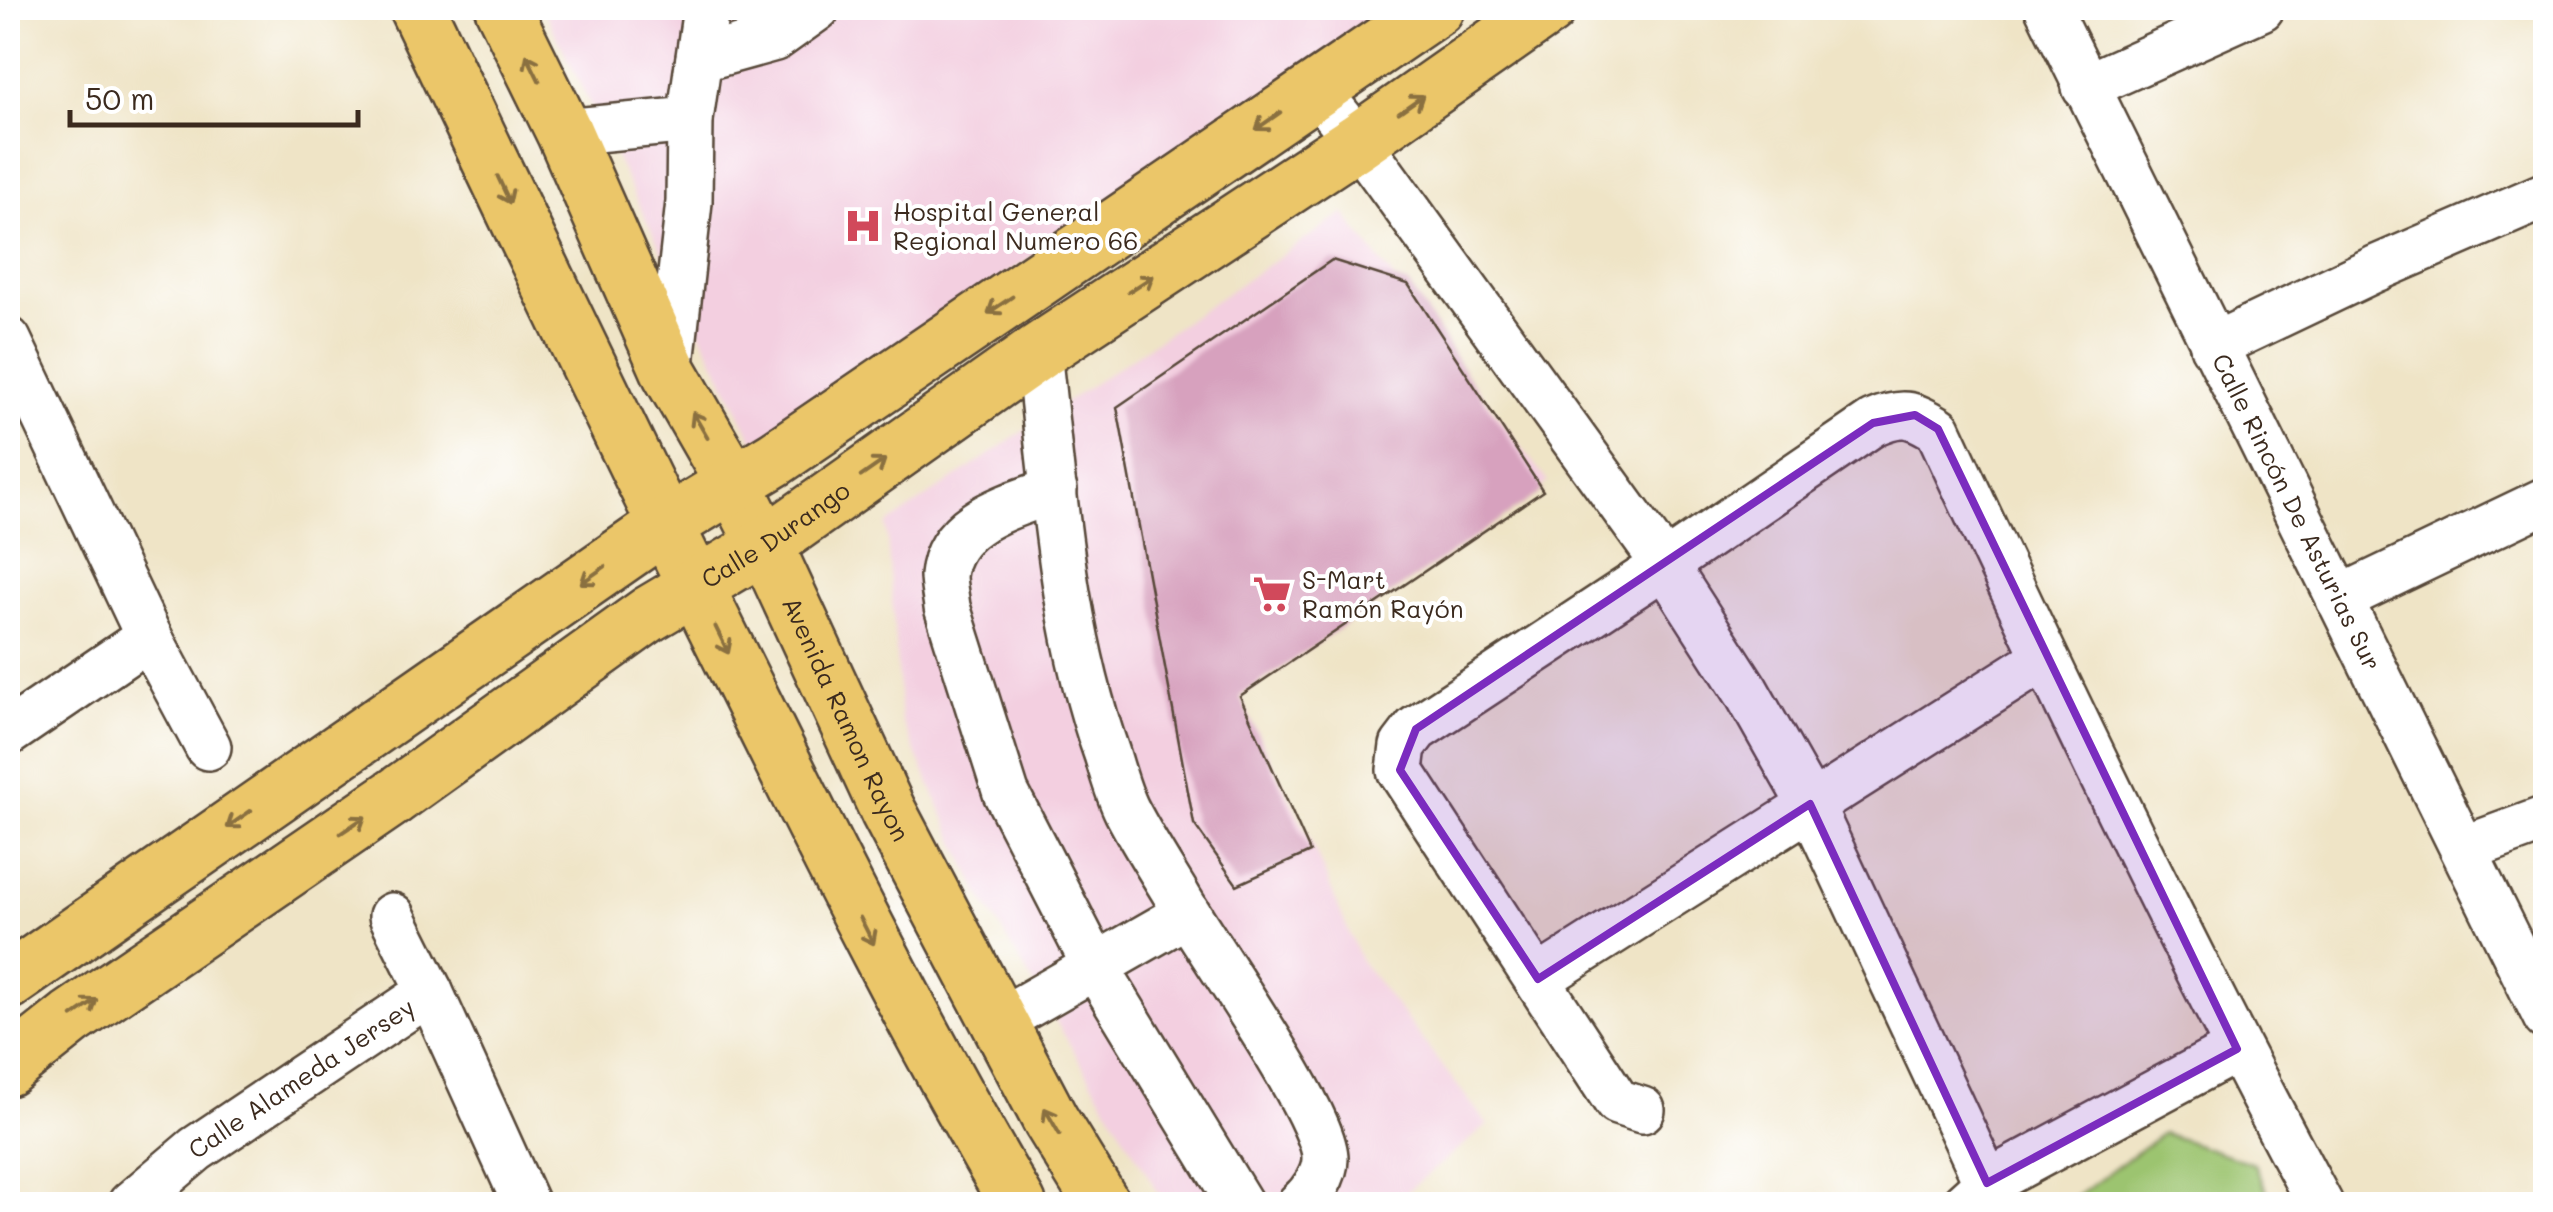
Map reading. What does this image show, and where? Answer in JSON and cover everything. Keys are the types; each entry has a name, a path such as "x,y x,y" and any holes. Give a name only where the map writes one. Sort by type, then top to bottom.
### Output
{"main road":[{"path":"417,8 664,526 939,1070 1018,1204"},
{"name":"Avenida Ramon Rayon","path":"503,8 564,132 670,373 734,484 888,811 1051,1121 1102,1204"},
{"path":"8,982 664,526 776,458 1436,8"},
{"name":"Calle Durango","path":"8,1068 71,1018 394,798 650,614 764,545 1038,352 1358,141 1548,8"}],"street":[{"path":"670,373 689,202 690,120 706,8"},
{"path":"699,59 775,38 817,8"},
{"name":"Calle Rincón De Asturias Sur","path":"2048,8 2546,1017"},
{"path":"2085,87 2261,8"},
{"path":"1315,88 1358,141 1666,565 1746,691 1810,804 1976,1194 2236,1049"},
{"path":"564,132 690,120"},
{"path":"2213,346 2546,196"},
{"path":"8,340 18,387 208,747"},
{"path":"1038,352 1074,638 1088,700 1126,809 1283,1065 1318,1131 1326,1157 1322,1174 1300,1204"},
{"path":"1642,1110 1617,1102 1400,770 1403,746 1416,729 1666,565 1872,423 1893,414 1915,416 1938,429 2044,658 2236,1049 2320,1204"},
{"path":"1054,490 978,520 951,549 944,576 947,607 1006,792 1094,966 1240,1204"},
{"path":"2339,599 2546,500"},
{"path":"8,733 149,637"},
{"path":"1538,979 2044,658"},
{"path":"2464,849 2546,820"},
{"path":"998,1022 1187,914"},
{"name":"Calle Alameda Jersey","path":"392,916 526,1204"},
{"name":"Calle Alameda Jersey","path":"131,1204 196,1149 430,992"}],"highlighted area":[{"path":"1915,415 1938,429 2237,1049 1987,1183 1810,804 1538,979 1400,770 1416,729 1873,423"}],"shaded area":[{"name":"Hospital General Regional Numero 66","path":"543,8 1399,8 755,444"},
{"path":"1344,213 1548,482 1240,697 1314,848 1360,959 1488,1125 1392,1204 1165,1204 977,889 901,720 886,525"}],"green space":[{"path":"2163,1133 2254,1164 2273,1204 2067,1204"}],"building":[{"name":"S-Mart Ramón Rayón","path":"1332,260 1408,284 1543,491 1240,696 1310,852 1237,885 1194,824 1117,407"}],"place":[{"name":"Hospital General Regional Numero 66","path":"863,226"},
{"name":"S-Mart Ramón Rayón","path":"1272,594"}]}
